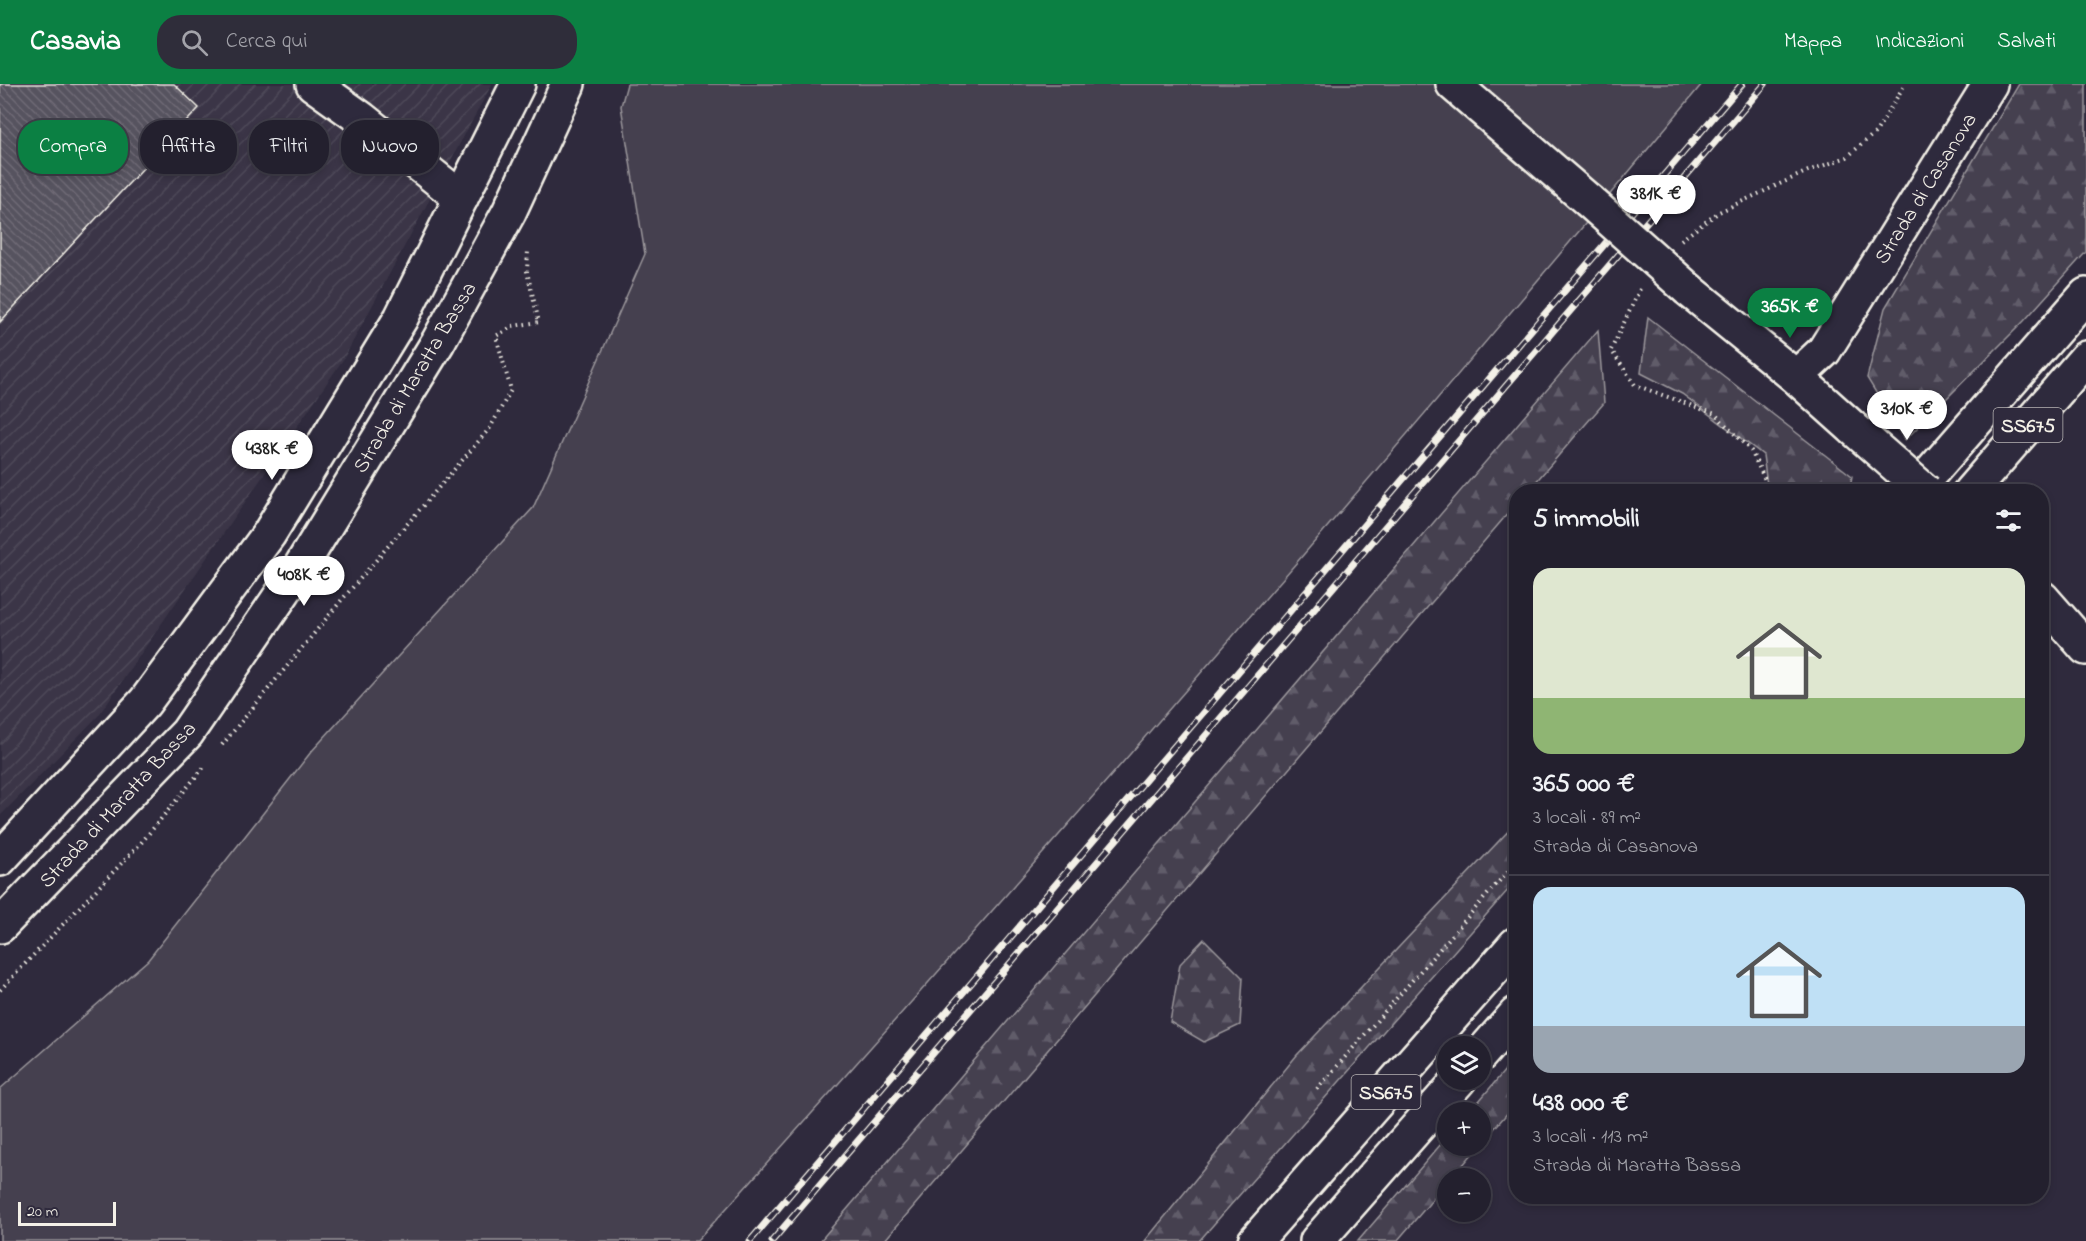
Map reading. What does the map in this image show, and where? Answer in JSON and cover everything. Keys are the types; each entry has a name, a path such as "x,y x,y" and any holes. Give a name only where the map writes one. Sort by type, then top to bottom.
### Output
{"main road":[{"path":"313,84 362,119 461,198"},
{"name":"Strada di Maratta Bassa","path":"0,859 145,702 269,534 401,318 518,84"},
{"name":"Strada di Maratta Bassa","path":"0,926 187,733 288,585 443,332 509,212 568,84"},
{"path":"1453,84 1689,290 1796,377 1917,484"},
{"name":"Strada di Casanova","path":"1796,377 1824,351 1990,84"},
{"name":"SS675","path":"1921,484 2086,296"},
{"name":"SS675","path":"1977,484 2086,358"},
{"path":"2049,606 2086,648"},
{"name":"SS675","path":"1255,1241 1509,952"},
{"path":"1491,1042 1509,1022"},
{"name":"SS675","path":"1317,1241 1450,1090"}],"path":[{"path":"1317,1089 1509,870"}],"shaded area":[{"path":"0,84 492,84 344,358 98,716 0,816"}],"green space":[{"path":"627,84 1702,84 1456,377 1206,668 697,1241 0,1241 0,1089 148,960 311,752 533,508 645,254 621,106"},
{"path":"2019,84 2086,84 2086,252 2024,321 1905,440 1867,378 1885,308"},
{"path":"1648,317 1852,476 1850,484 1767,484 1763,455 1682,394 1641,373"},
{"path":"1598,330 1604,403 1534,484 1509,484 1509,512 884,1241 820,1241"},
{"path":"1509,830 1509,889 1199,1241 1145,1241 1297,1055"},
{"path":"1204,939 1243,978 1240,1025 1204,1042 1170,1022 1180,964"},
{"path":"1509,1065 1509,1111 1491,1132 1491,1102 1478,1102 1488,1090 1491,1090 1491,1087"},
{"path":"1437,1149 1437,1156 1471,1156 1460,1168 1437,1168 1437,1195 1397,1241 1358,1241"}],"building":[{"path":"0,84 174,84 199,108 188,120 140,120 140,171 0,322"}],"railway":[{"path":"750,1241 1742,84"},
{"path":"772,1241 1765,84"}]}
